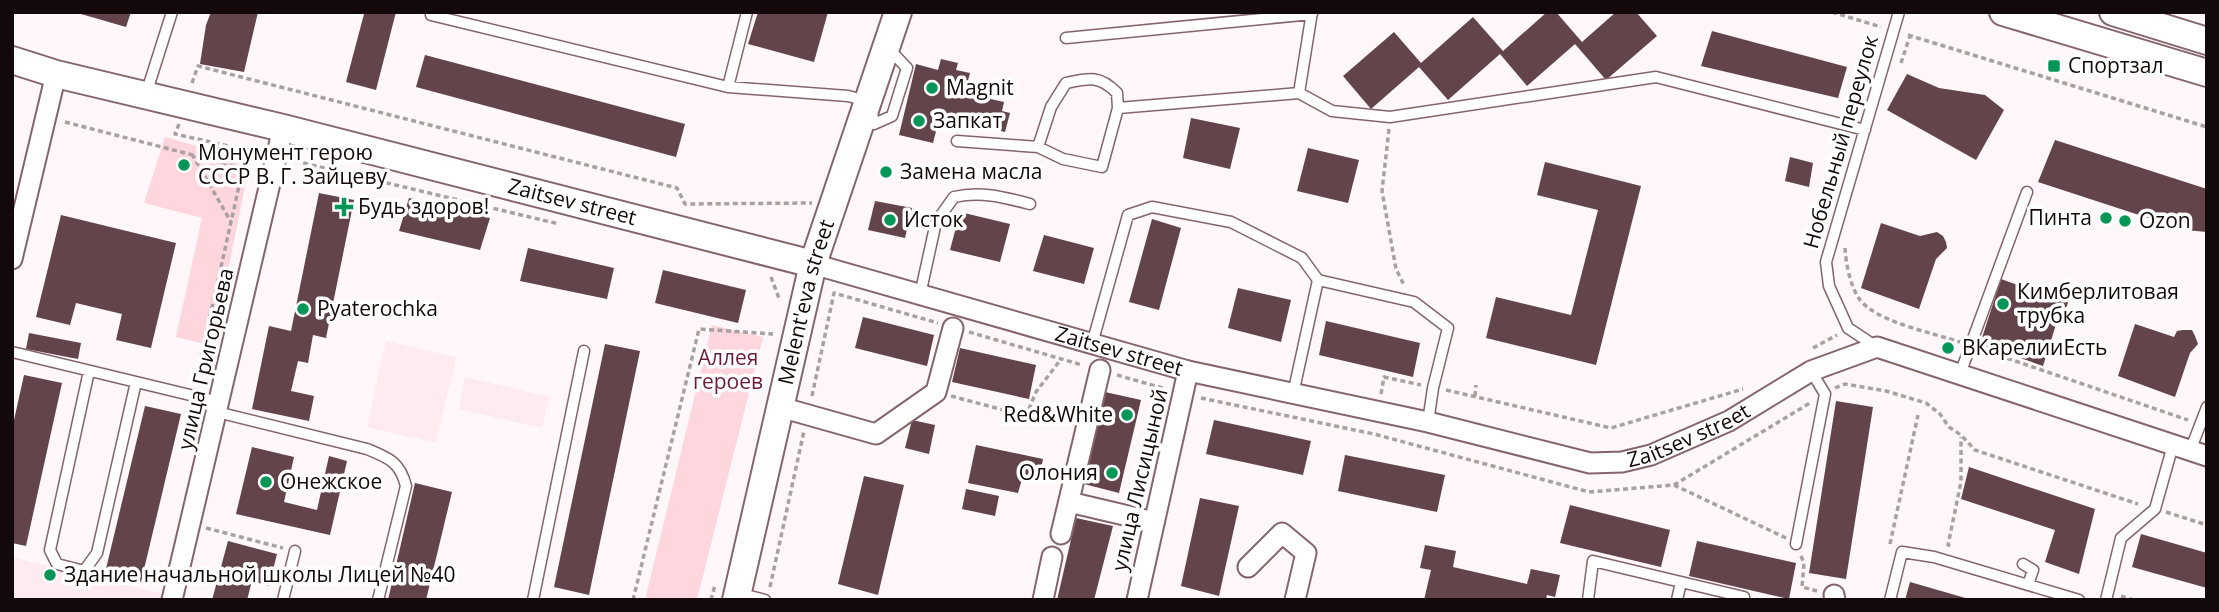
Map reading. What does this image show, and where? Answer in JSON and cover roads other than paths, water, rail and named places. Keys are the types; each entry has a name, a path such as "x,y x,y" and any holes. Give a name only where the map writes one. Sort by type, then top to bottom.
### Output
{"main road":[{"name":"Melent'eva street","path":"737,596 813,264 870,102 898,12"},
{"path":"2003,12 2207,73"},
{"path":"2113,12 2207,41"},
{"name":"Zaitsev street","path":"12,60 56,74 283,128 813,264"}],"street":[{"path":"12,259 56,74"},
{"name":"улица Григорьева","path":"172,600 283,128"},
{"name":"Zaitsev street","path":"813,264 1188,371 1428,422 1590,463 1622,462 1651,455 1729,421 1811,370 1877,347"},
{"path":"780,407 876,434 936,392 953,328"},
{"path":"1877,347 2190,451"},
{"path":"1061,534 1100,370"},
{"name":"улица Лисицыной","path":"1136,600 1188,371"},
{"path":"1069,502 1154,522"},
{"path":"1248,567 1282,533 1306,553 1296,600"},
{"path":"1043,600 1052,557"}],"lane":[{"path":"146,95 172,12"},
{"path":"432,12 431,15 728,87 848,96 870,102"},
{"path":"728,87 747,12"},
{"name":"Нобельный переулок","path":"1877,347 1848,328 1829,286 1826,262 1899,12"},
{"path":"1066,38 1312,13 1299,93"},
{"path":"1118,108 1299,93 1332,111 1390,117 1656,77 1865,130"},
{"path":"957,141 1038,147 1063,159 1102,167 1118,108 1117,93 1105,81 1087,78 1066,83 1051,107 1038,147"},
{"path":"1960,374 2027,192"},
{"path":"920,295 936,222 954,197 993,194 1030,204"},
{"path":"1092,344 1128,215 1152,206 1231,222 1302,258 1318,281 1414,302 1448,328 1433,388 1428,422"},
{"path":"1293,394 1318,281"},
{"path":"533,600 584,351"},
{"path":"12,352 192,396 218,407 389,457 402,471 406,486 378,600"},
{"path":"1796,544 1825,394 1811,370"},
{"path":"89,371 50,550 57,564 84,571 97,553 136,382"},
{"path":"2107,596 2121,538 2155,509 2190,451 2207,407"},
{"path":"283,600 295,551"},
{"path":"1891,600 1902,552 1933,552 2079,600"},
{"path":"1588,600 1593,561 1744,597 1743,600"},
{"path":"2023,564 2033,570 2028,584"},
{"path":"1677,600 1681,582"},
{"path":"737,596 765,600"}],"place":[{"name":"Спортзал","path":"2054,66"},
{"name":"Magnit","path":"932,88"},
{"name":"Запкат","path":"919,121"},
{"name":"Монумент герою СССР В. Г. Зайцеву","path":"184,165"},
{"name":"Замена масла","path":"886,172"},
{"name":"Будь здоров!","path":"344,207"},
{"name":"Пинта","path":"2106,218"},
{"name":"Исток","path":"890,220"},
{"name":"Ozon","path":"2125,221"},
{"name":"Кимберлитовая трубка","path":"2003,304"},
{"name":"Pyaterochka","path":"303,309"},
{"name":"ВКарелииЕсть","path":"1948,348"},
{"name":"Red&White","path":"1127,415"},
{"name":"Олония","path":"1112,473"},
{"name":"Онежское","path":"266,482"},
{"name":"Здание начальной школы Лицей №40","path":"50,575"}],"park label":[{"name":"Аллея героев","path":"728,370"}]}
